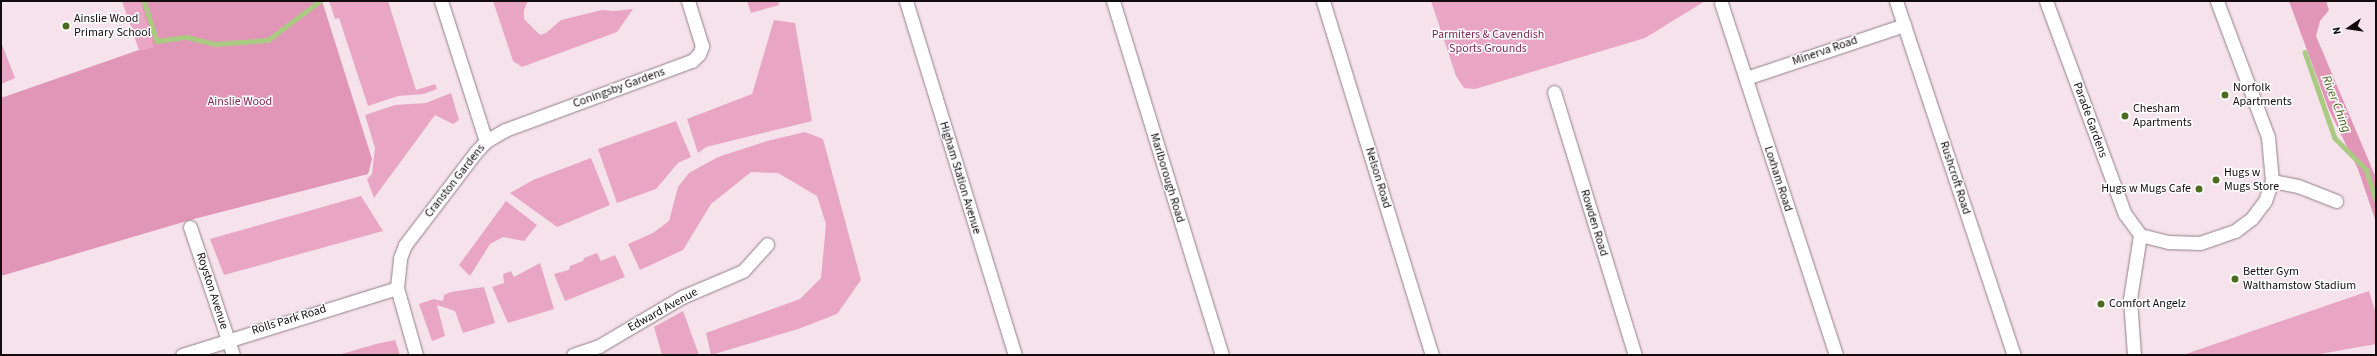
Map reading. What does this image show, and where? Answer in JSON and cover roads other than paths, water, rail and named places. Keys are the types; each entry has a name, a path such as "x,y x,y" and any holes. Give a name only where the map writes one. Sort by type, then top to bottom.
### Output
{"street":[{"name":"Cranston Gardens","path":"397,288 400,258 405,245 486,141 441,1"},
{"name":"Coningsby Gardens","path":"486,141 505,130 692,61 699,54 702,46 688,1"},
{"name":"Higham Station Avenue","path":"906,1 1015,355"},
{"name":"Marlborough Road","path":"1112,1 1222,355"},
{"name":"Nelson Road","path":"1323,1 1432,355"},
{"name":"Rushcroft Road","path":"1896,1 2014,355"},
{"name":"Parade Gardens","path":"2046,1 2125,214 2140,235"},
{"path":"2134,355 2130,299 2140,235 2169,242 2200,243 2235,231 2252,218 2265,201 2272,181 2268,138 2217,1"},
{"name":"Loxham Road","path":"1721,3 1836,355"},
{"name":"Minerva Road","path":"1746,78 1904,24"},
{"name":"Rowden Road","path":"1554,92 1635,355"},
{"path":"2272,181 2298,186 2336,201"},
{"name":"Royston Avenue","path":"190,227 232,355"},
{"name":"Edward Avenue","path":"573,355 601,350 682,297 743,271 767,244"},
{"path":"397,288 416,355"},
{"name":"Rolls Park Road","path":"182,355 228,339 397,288"}],"waterway":[{"path":"144,1 157,41 187,37 215,44 268,40 320,1"},
{"name":"River Ching","path":"2305,52 2335,138 2366,169 2376,199"}],"place":[{"name":"Ainslie Wood Primary School","path":"66,26"},
{"name":"Norfolk Apartments","path":"2225,95"},
{"name":"Chesham Apartments","path":"2125,116"},
{"name":"Hugs w Mugs Store","path":"2216,180"},
{"name":"Hugs w Mugs Cafe","path":"2199,189"},
{"name":"Better Gym Walthamstow Stadium","path":"2235,279"},
{"name":"Comfort Angelz","path":"2101,304"}],"park label":[{"name":"Parmiters & Cavendish Sports Grounds","path":"1488,42"},
{"name":"Ainslie Wood","path":"240,102"}]}
